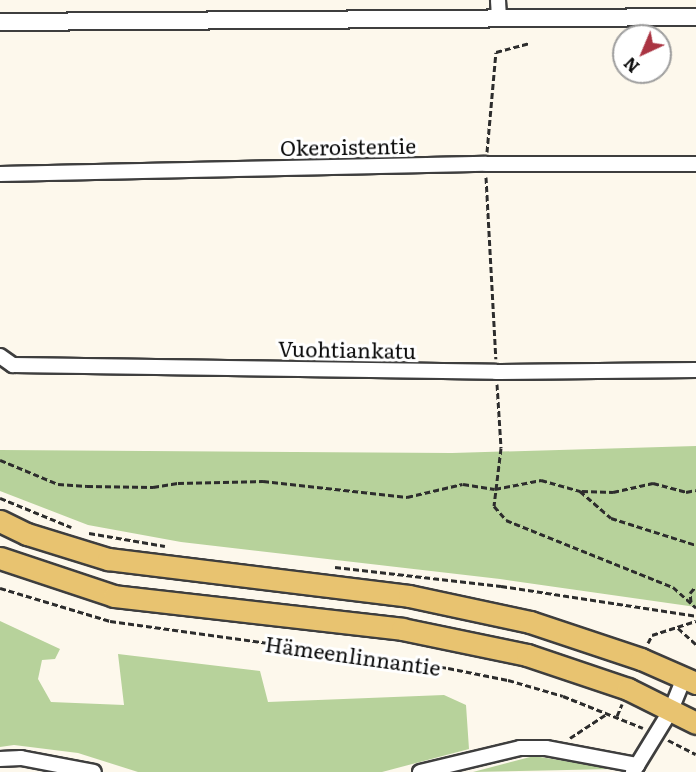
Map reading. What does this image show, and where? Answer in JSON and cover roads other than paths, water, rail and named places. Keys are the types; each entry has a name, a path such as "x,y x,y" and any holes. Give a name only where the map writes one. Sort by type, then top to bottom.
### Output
{"main road":[{"path":"0,521 27,534 108,558 409,596 530,621 690,680"},
{"name":"Hämeenlinnantie","path":"0,558 114,596 402,629 527,655 628,689 696,723"}],"street":[{"path":"498,0 498,17"},
{"path":"0,22 696,17"},
{"name":"Okeroistentie","path":"0,174 486,164 696,164"},
{"name":"Vuohtiankatu","path":"0,356 13,365 496,372 696,370"},
{"path":"420,772 520,748 546,748 635,768 690,680"},
{"path":"0,759 32,759 94,772"}]}
